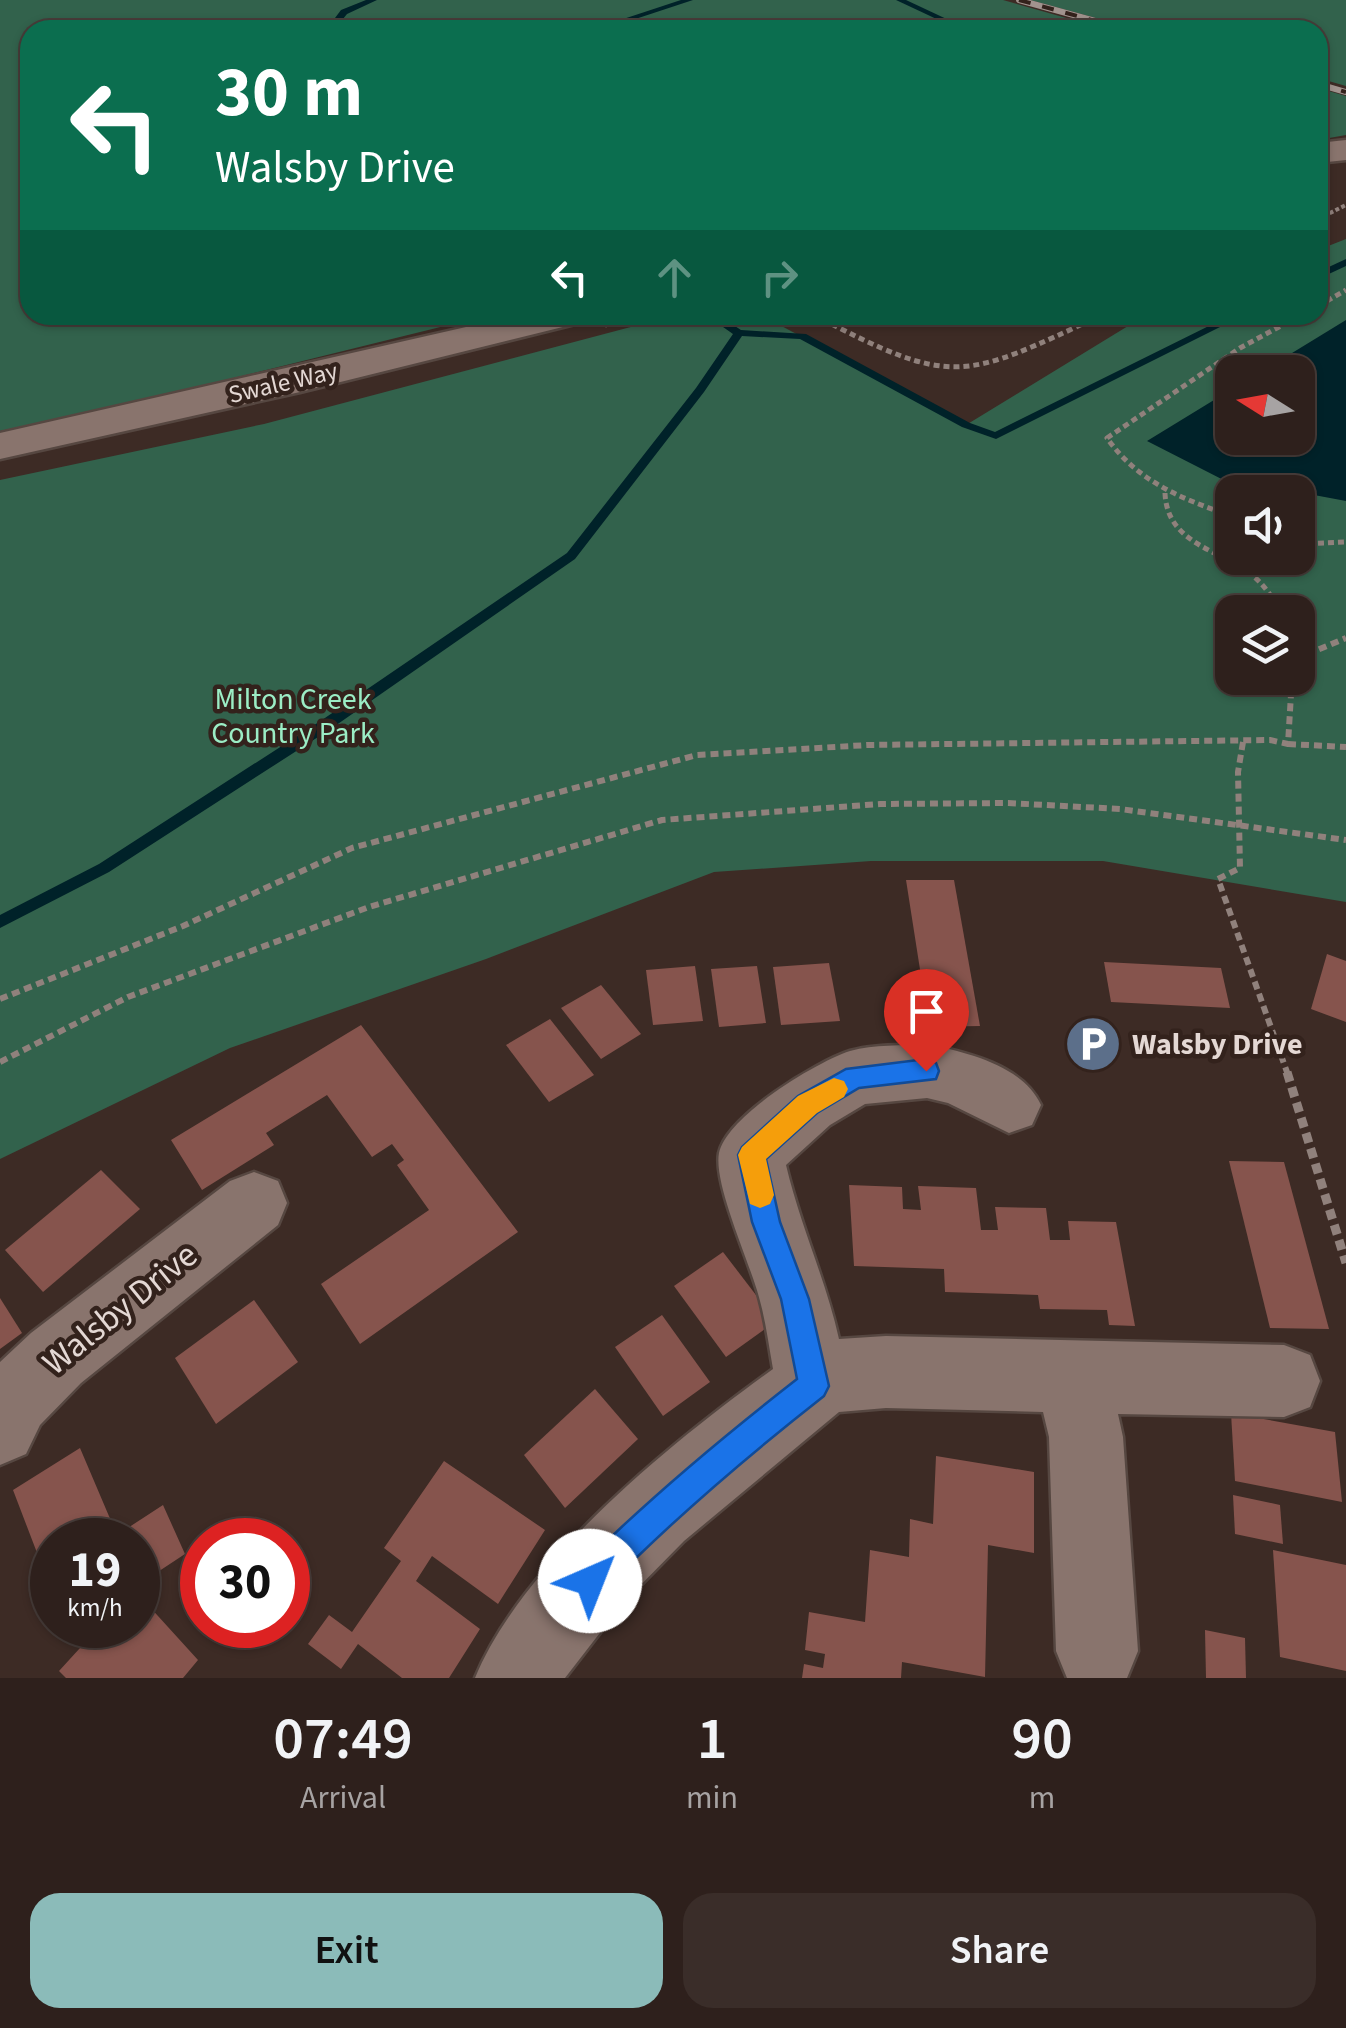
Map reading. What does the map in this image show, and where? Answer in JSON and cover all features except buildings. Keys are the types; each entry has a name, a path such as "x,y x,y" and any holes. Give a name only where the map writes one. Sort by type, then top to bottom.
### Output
{"street":[{"name":"Swale Way","path":"0,446 300,380 525,325"},
{"path":"814,1386 795,1299 766,1222 752,1155 807,1105 855,1077 926,1071 962,1079 1009,1106"},
{"name":"Walsby Drive","path":"0,1428 14,1399 56,1358 254,1203"},
{"path":"516,1678 556,1623 618,1551 724,1454 814,1386 842,1374 1284,1381"},
{"path":"1072,1376 1086,1438 1097,1651"}],"path":[{"path":"836,325 900,355 933,366 961,369 985,364 1078,325"},
{"path":"1215,510 1165,493 1120,460 1107,438 1240,348 1282,325"},
{"path":"1165,493 1163,508 1176,530 1254,576 1269,595"},
{"path":"1315,543 1346,542"},
{"path":"1315,652 1346,638"},
{"path":"1288,744 1291,695"},
{"path":"0,999 183,926 352,848 697,755 924,744 1270,740 1346,746"},
{"path":"1243,742 1238,772 1240,868 1218,879 1281,1053 1346,1263"},
{"path":"0,1062 128,998 369,906 662,820 880,804 1008,803 1120,810 1346,840"}],"green space":[{"path":"0,0 1003,0 1074,20 20,20 20,325 448,325 112,408 0,431"},
{"path":"1030,0 1346,0 1346,86 1328,81 1328,20 1103,20"},
{"path":"1328,91 1346,96 1346,135 1328,138"},
{"name":"Milton Creek Country Park","path":"1346,239 1346,902 1103,861 871,861 714,872 486,959 230,1048 0,1159 0,480 264,424 638,325 780,325 966,425 1130,325 1328,325 1328,246"}],"water":[{"path":"1346,320 1346,501 1315,495 1315,475 1215,476 1147,441 1215,399 1215,455 1315,455 1315,355 1289,355"}],"waterway":[{"path":"338,20 344,12 373,0"},
{"path":"626,20 689,0"},
{"path":"900,0 944,20"},
{"path":"1328,271 1346,262"},
{"path":"727,325 739,333"},
{"path":"739,333 802,336 966,425 996,436 1219,325"},
{"path":"0,922 104,868 327,724 571,556 700,390 739,333"}],"railway":[{"path":"1019,0 1092,20"},
{"path":"1328,87 1346,92"}],"slow traffic":[{"path":"760,1195 752,1155 807,1105 834,1089"}],"place":[{"name":"Walsby Drive","path":"1093,1044"}],"route":[{"path":"590,1581 724,1454 814,1386 795,1299 766,1222 752,1155 807,1105 855,1077 926,1071"}]}
